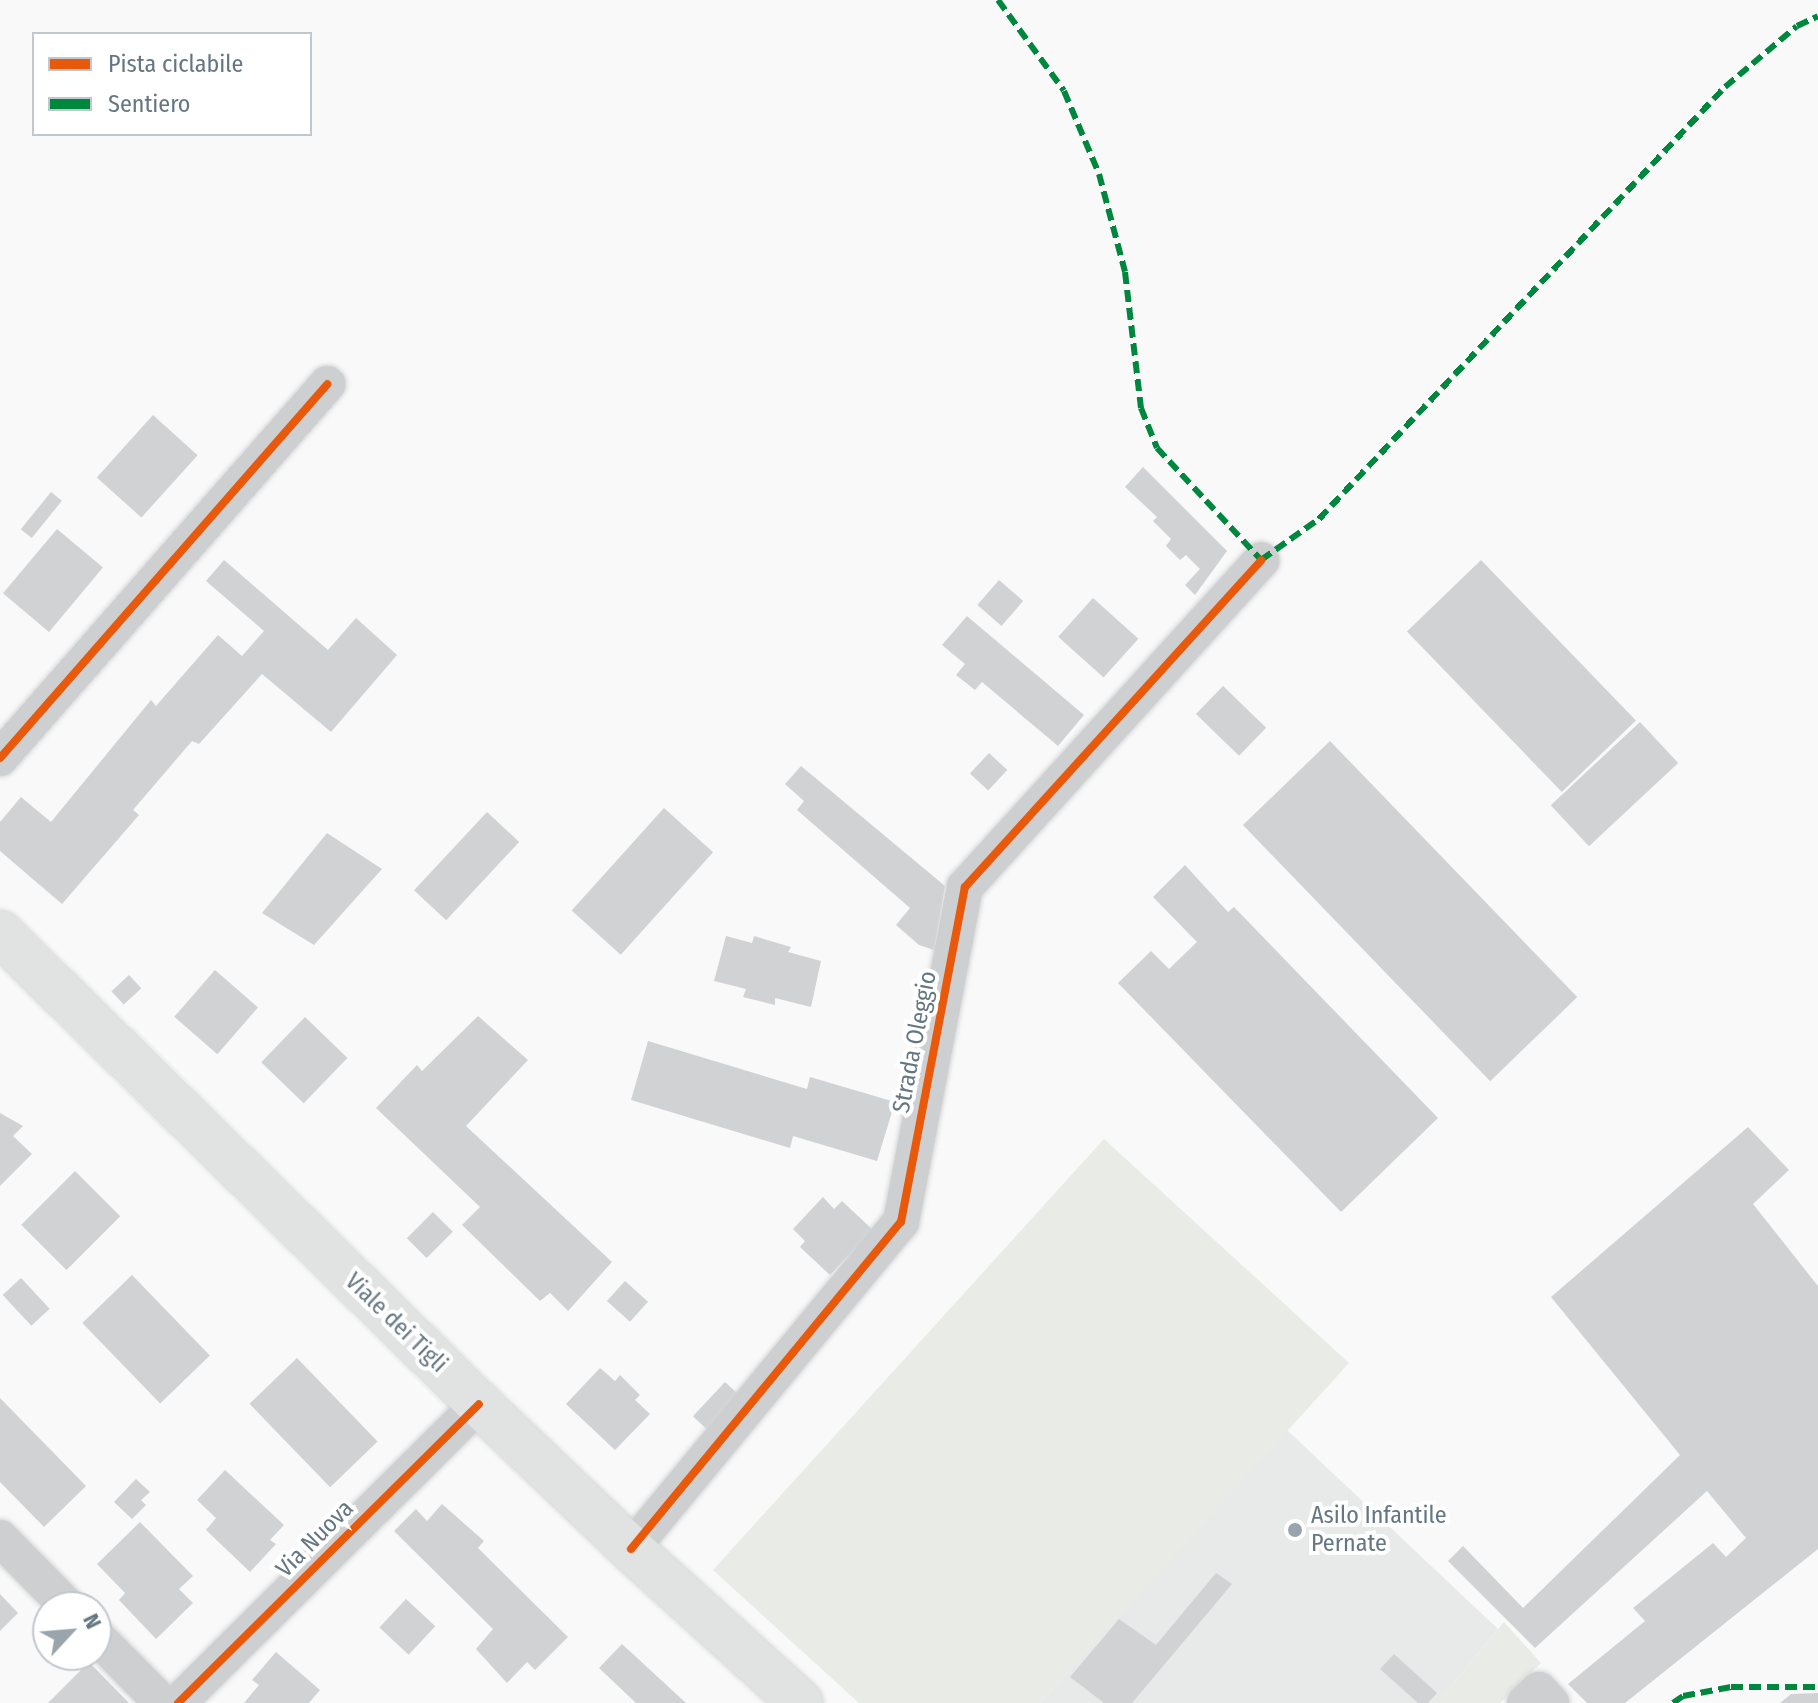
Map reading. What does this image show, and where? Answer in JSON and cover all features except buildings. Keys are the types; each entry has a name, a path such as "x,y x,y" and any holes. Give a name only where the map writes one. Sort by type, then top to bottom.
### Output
{"main road":[{"name":"Viale dei Tigli","path":"0,933 479,1404 631,1549 801,1703"}],"street":[{"path":"0,758 327,384"},
{"name":"Strada Oleggio","path":"631,1549 901,1222 965,887 1261,560"},
{"name":"Via Nuova","path":"178,1703 479,1404"},
{"path":"0,1538 52,1591"},
{"path":"112,1652 162,1703"},
{"path":"1525,1703 1539,1690 1551,1703"}],"shaded area":[{"path":"1104,1139 1349,1363 1040,1703 859,1703 713,1570"},
{"name":"Asilo Infantile Pernate","path":"1287,1430 1498,1629 1437,1703 1040,1703"},
{"path":"1504,1622 1541,1663 1500,1703 1437,1703"}],"marked path":[{"path":"998,0 1064,91 1099,174 1125,272 1141,408 1157,448 1261,560 1319,519 1725,87 1797,26 1818,16"},
{"path":"1673,1703 1683,1696 1731,1687 1818,1687"}],"cycle path":[{"path":"0,758 327,384"},
{"path":"631,1549 901,1222 965,887 1261,560"},
{"path":"178,1703 479,1404"}],"place":[{"name":"Asilo Infantile Pernate","path":"1295,1530"}]}
